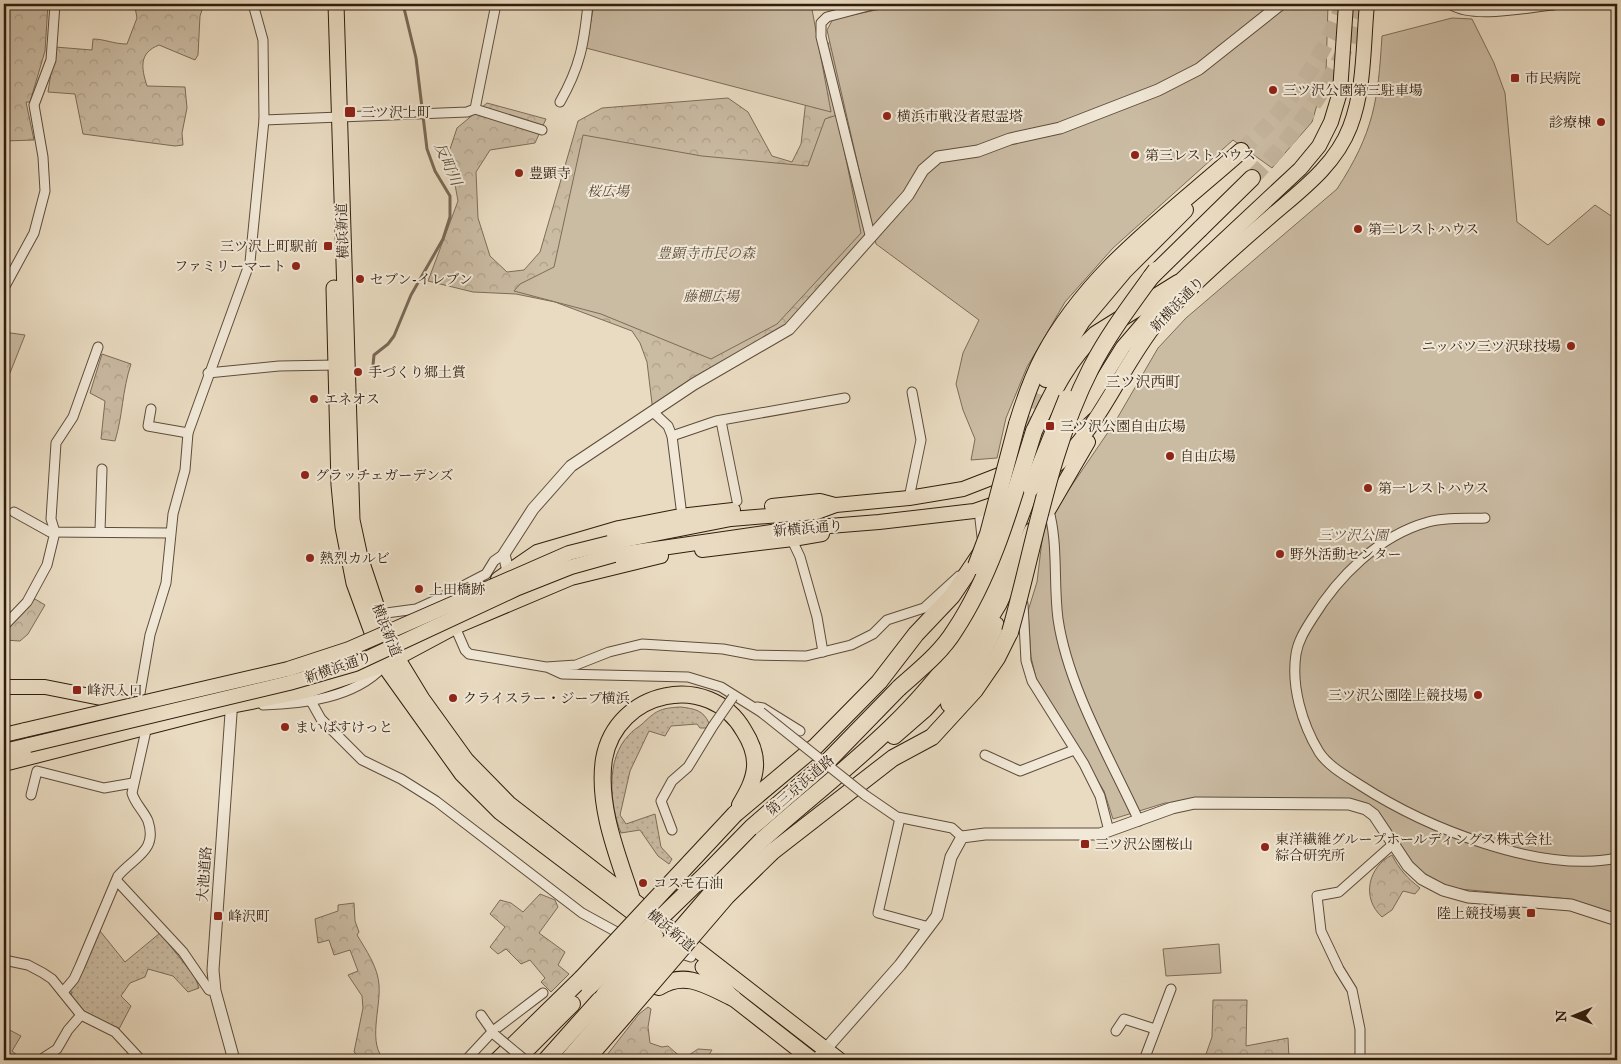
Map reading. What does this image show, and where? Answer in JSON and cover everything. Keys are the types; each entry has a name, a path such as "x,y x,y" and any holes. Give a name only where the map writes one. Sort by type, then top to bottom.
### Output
{"highway":[{"name":"横浜新道","path":"328,4 352,520 360,558 379,614 382,641"},
{"name":"横浜新道","path":"336,4 334,116 336,365 343,527 354,583 391,661 462,774 500,812 691,957 715,977 733,998 812,1060"},
{"name":"第三京浜道路","path":"546,1060 615,1005 706,874 752,827 826,763 877,712 899,688 941,635 963,597 988,534 1016,424 1042,358 1080,301 1132,243 1242,153 1124,271 1082,321 1046,379"},
{"path":"767,846 893,758 932,737 962,705 986,675 1010,632 1026,576 1043,496 1073,409 1091,368 1112,331 1156,270 1252,178"},
{"name":"第三京浜道路","path":"568,1060 721,882 767,846 825,785 896,721 941,672 970,630 987,598 1035,483 1060,414 1087,359 1114,320 1156,270"},
{"path":"899,688 935,655 955,631 973,600 995,547 1034,431 1055,388 1084,344 1096,334 1178,283"},
{"path":"516,1060 735,814 815,747 879,682 916,634 952,596 982,552 1016,495 1028,458"},
{"path":"825,785 885,745 925,709 954,677 999,603 1029,535 1049,509"},
{"path":"893,758 941,713 970,678 995,629 999,603"},
{"name":"横浜新道","path":"391,661 422,699 466,760 503,797 631,896 821,1055 839,1060"},
{"path":"631,896 615,848 603,780 607,746 615,729 628,713 644,702 665,695 693,695 718,703 739,721 753,745 755,766 750,788 735,814"},
{"path":"498,1060 706,874"},
{"path":"659,987 674,980 691,979 733,998"},
{"path":"586,1060 615,1005"}],"main road":[{"name":"新横浜通り","path":"4,751 289,683 355,664 518,588 612,549 731,519 818,512 836,505 909,498 963,489 1017,468 1028,458 1039,452 1084,408 1123,347 1178,283 1300,168 1319,146 1331,122 1340,92 1346,4"},
{"name":"新横浜通り","path":"4,736 288,669 350,650 569,553 792,528 879,522 979,510 1016,495 1035,483 1071,452 1097,419 1138,349 1159,319 1226,254 1316,177 1336,153 1349,128 1360,92 1367,4"},
{"path":"1049,509 1094,434 1097,419"},
{"path":"4,686 45,687 138,705 233,687 289,674 341,658 382,641 507,574 537,552 619,528 699,514 820,501 836,505"},
{"path":"4,764 231,706 309,695 391,661 455,627 571,578 626,563 684,552 792,540 879,522"}],"street":[{"path":"4,288 34,233 45,191 45,173 34,105 51,60 55,4"},
{"path":"63,992 74,980 116,881 127,866 144,853 148,846 147,820 134,801 132,794 147,726 138,705 150,635 166,584 170,533 185,470 188,432 208,372 250,262 264,120 263,40 253,4"},
{"path":"475,109 496,4"},
{"path":"560,102 574,77 579,60 584,40 588,4"},
{"path":"870,235 821,37 821,23 827,17 835,14 876,4"},
{"path":"379,614 416,609 486,574 494,561 504,554 533,509 572,466 652,412 789,329 816,301 870,235 908,195 923,170 938,157 978,150 1010,139 1060,128 1158,90 1199,69 1281,4"},
{"path":"1399,4 1430,4"},
{"path":"1452,4 1464,8 1487,10 1554,4"},
{"path":"264,120 467,112 475,109 542,130"},
{"path":"4,626 27,602 46,565 55,532 51,519 56,443 73,417 98,347"},
{"path":"208,372 279,366 336,365"},
{"path":"909,498 921,440 912,392"},
{"path":"672,436 721,421 845,398"},
{"path":"150,409 148,426 188,432"},
{"path":"652,412 668,426 672,436 681,508"},
{"path":"721,421 737,502"},
{"path":"1028,458 1035,483 1049,509 1058,619 1069,663 1087,710 1139,821"},
{"path":"100,531 102,468"},
{"path":"1049,509 1030,549 1025,570 1023,612 1026,660 1032,681 1100,796 1109,831"},
{"path":"455,627 465,650 470,654 546,667 576,665 609,652 642,644 723,649 755,655 806,656 824,652 852,644 872,634 887,620 924,608 982,552 982,528 979,510"},
{"path":"14,512 50,532 170,533"},
{"path":"1485,518 1429,522 1410,529 1374,550 1343,576 1303,634 1296,653 1295,680 1305,722 1319,752 1335,768 1371,792 1422,819 1489,844 1538,856 1586,861 1617,858"},
{"path":"792,540 800,557 817,617 824,652"},
{"path":"504,554 507,574 519,600"},
{"path":"546,667 562,674 688,677 721,687 761,712 891,814 900,818 952,828 962,837 985,834 1100,834 1172,808 1195,803 1349,804 1366,809 1374,815 1392,845 1415,874 1430,884 1450,893 1571,904 1617,920"},
{"path":"289,674 309,695 321,719 362,760 401,779 436,801 582,913 616,934 691,957"},
{"name":"大池道路","path":"233,687 213,970 215,990 234,1060"},
{"path":"672,830 661,801 672,781 688,767 734,696"},
{"path":"752,706 763,708 800,731"},
{"path":"985,754 1020,770 1074,750"},
{"path":"31,795 37,771 104,788 133,783"},
{"path":"900,818 878,912 929,927"},
{"path":"821,1055 900,965 937,916 951,857 962,837"},
{"path":"1360,1060 1360,1030 1352,990 1339,970 1321,931 1317,896 1339,892 1392,845"},
{"path":"116,881 183,952 209,990 215,990"},
{"path":"4,960 28,965 43,973 63,992 81,1015 115,1032 141,1060"},
{"path":"1144,1060 1171,989"},
{"path":"466,1060 494,1033 543,993"},
{"path":"40,1060 57,1049 68,1030 81,1015"},
{"path":"481,1015 494,1033 525,1060"},
{"path":"1116,1031 1124,1019 1155,1029"}],"green space":[{"path":"4,4 48,4 45,51 30,102 26,102 34,140 4,141 4,25 7,23"},
{"path":"137,4 204,4 200,16 198,55 195,60 159,45 148,52 143,61 147,86 185,87 187,108 182,133 183,145 175,146 83,134 75,94 48,92 55,47 92,50 93,39 127,44 137,18 135,7"},
{"path":"594,4 811,4 831,112 586,48"},
{"path":"878,4 1068,4 789,329 653,412 647,362 640,343 632,331 555,302 516,294 473,292 428,281 458,201 449,152 457,128 487,103 546,119 535,143 490,150 476,172 478,218 490,256 507,272 524,270 540,252 578,121 602,108 728,98 748,112 772,156 792,162 801,144 809,73 829,43 843,11"},
{"path":"905,4 1328,4 1326,74 1312,122 1272,168 1233,140 1113,248 1065,302 1027,367 1006,418 997,458 971,460 975,439 963,410 956,384 963,353 979,320 876,244 827,30 833,19"},
{"name":"三ツ沢公園","path":"1452,18 1472,19 1494,63 1505,93 1517,222 1548,245 1595,205 1617,220 1617,914 1569,899 1448,888 1417,869 1379,812 1348,799 1165,803 1113,819 1104,791 1036,678 1031,657 1028,611 1037,582 1043,532 1059,504 1115,422 1158,348 1186,318 1337,189 1359,150 1372,115 1376,98 1382,36"},
{"name":"豊顕寺市民の森","path":"837,115 861,233 777,324 711,359 601,314 514,291 520,284 554,267 583,135 702,156 808,166 825,119"},
{"path":"4,332 25,335 10,373 4,374"},
{"path":"102,354 131,364 115,441 101,439 105,401 90,393"},
{"path":"35,599 45,605 28,634 20,641 4,640 4,630"},
{"path":"681,707 698,711 704,715 709,723 706,728 700,728 697,724 671,726 665,736 649,731 630,771 620,815 626,824 655,814 661,847 672,859 669,864 658,856 640,830 621,833 614,809 612,782 616,756 621,745 630,734 658,711"},
{"path":"1392,855 1404,873 1420,888 1415,894 1403,891 1392,910 1382,917 1371,901 1370,883 1377,867"},
{"path":"540,894 555,900 558,907 539,933 565,952 558,965 569,974 551,992 541,982 545,978 530,960 521,964 506,949 498,954 490,947 505,927 490,914 500,900 511,903 523,912"},
{"path":"354,903 355,921 359,932 357,935 371,959 378,978 379,994 376,1035 377,1045 385,1060 363,1060 354,1052 363,1008 362,996 348,975 358,971 350,950 334,955 329,940 318,943 315,919 338,911 338,905"},
{"path":"100,931 125,962 160,933 195,977 199,988 188,992 173,976 148,969 145,977 130,983 121,996 131,1006 119,1029 82,1011 70,999 72,992 69,992"},
{"path":"1219,944 1221,973 1166,976 1163,949"},
{"path":"1213,1000 1247,1000 1246,1046 1288,1038 1289,1058 1281,1060 1216,1060 1205,1057 1212,1037"},
{"path":"648,1007 651,1009 648,1027 650,1043 662,1047 668,1046 683,1059 698,1049 712,1050 707,1058 709,1060 603,1060 639,1014"},
{"path":"4,1027 21,1036 12,1051 17,1055 14,1058 6,1059 4,1057"}],"waterway":[{"name":"反町川","path":"372,375 374,355 388,344 394,336 411,295 443,239 450,217 450,196 435,171 427,149 416,58 403,4"}],"tunnel":[{"path":"1241,151 1273,119 1301,84 1325,45 1343,4"},
{"path":"1252,178 1287,140 1318,98 1343,53 1361,4"},
{"path":"1027,432 1046,379"}],"place":[{"name":"市民病院","path":"1515,78"},
{"name":"三ツ沢公園第三駐車場","path":"1273,90"},
{"name":"三ツ沢上町","path":"350,112"},
{"name":"横浜市戦没者慰霊塔","path":"887,116"},
{"name":"診療棟","path":"1601,122"},
{"name":"第三レストハウス","path":"1135,155"},
{"name":"豊顕寺","path":"519,173"},
{"name":"第二レストハウス","path":"1358,229"},
{"name":"三ツ沢上町駅前","path":"328,246"},
{"name":"ファミリーマート","path":"296,266"},
{"name":"セブン-イレブン","path":"360,279"},
{"name":"ニッパツ三ツ沢球技場","path":"1571,346"},
{"name":"手づくり郷土賞","path":"358,372"},
{"name":"エネオス","path":"314,399"},
{"name":"三ツ沢公園自由広場","path":"1050,426"},
{"name":"自由広場","path":"1170,456"},
{"name":"グラッチェガーデンズ","path":"305,475"},
{"name":"第一レストハウス","path":"1368,488"},
{"name":"野外活動センター","path":"1280,554"},
{"name":"熱烈カルビ","path":"310,558"},
{"name":"上田橋跡","path":"419,589"},
{"name":"峰沢入口","path":"77,690"},
{"name":"三ツ沢公園陸上競技場","path":"1478,695"},
{"name":"クライスラー・ジープ横浜","path":"453,698"},
{"name":"まいばすけっと","path":"285,727"},
{"name":"三ツ沢公園桜山","path":"1085,844"},
{"name":"東洋繊維グループホールディングス株式会社 綜合研究所","path":"1265,847"},
{"name":"コスモ石油","path":"643,883"},
{"name":"陸上競技場裏","path":"1531,913"},
{"name":"峰沢町","path":"218,916"}],"district":[{"name":"三ツ沢西町","path":"1143,382"}],"park label":[{"name":"桜広場","path":"608,191"},
{"name":"藤棚広場","path":"711,296"}]}
